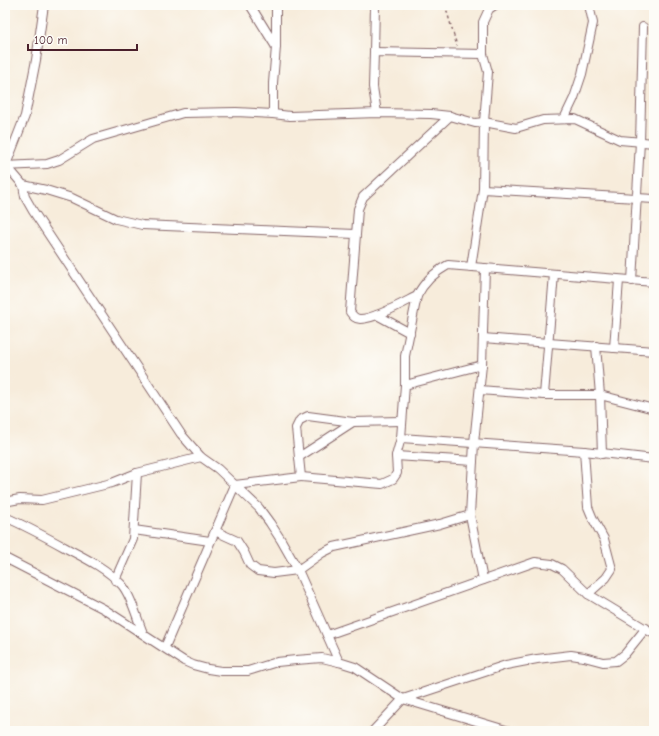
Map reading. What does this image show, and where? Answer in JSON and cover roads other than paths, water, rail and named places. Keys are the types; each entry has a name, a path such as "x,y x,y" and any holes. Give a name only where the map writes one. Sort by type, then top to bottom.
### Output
{"street":[{"path":"6,165 25,116 36,60 44,5"},
{"path":"250,5 276,47"},
{"path":"273,114 276,5"},
{"path":"376,5 373,87 377,113"},
{"path":"471,267 483,189 484,122 488,72 483,54 484,22 489,9 495,5"},
{"path":"564,119 574,98 582,74 593,23 589,5"},
{"path":"632,281 640,142 643,27"},
{"path":"374,52 483,54"},
{"path":"6,165 47,164 58,160 93,139 183,113 236,112 290,116 377,113 450,116 475,123 484,122 516,128 543,120 575,119 620,140 654,143"},
{"path":"417,296 377,315 359,319 353,317 350,312 355,234 359,204 363,197 450,116"},
{"path":"6,165 23,185 25,197 33,211 181,434 201,457 209,461 235,484 259,508 270,523 298,570 338,662"},
{"path":"23,185 66,196 116,219 142,225 355,234"},
{"path":"483,189 654,199"},
{"path":"235,484 301,477 382,484 393,479 397,473 396,456 400,438 405,384 405,356 417,296 421,287 438,270 448,265 654,282"},
{"path":"483,580 470,515 474,443 482,365 485,268"},
{"path":"544,394 554,274"},
{"path":"614,348 619,280"},
{"path":"377,315 410,332"},
{"path":"482,338 654,351"},
{"path":"596,346 600,395 602,454"},
{"path":"405,384 482,365"},
{"path":"480,390 544,394 600,395 654,409"},
{"path":"301,477 296,428 300,420 308,416 353,422 401,421"},
{"path":"299,457 353,422"},
{"path":"400,438 584,452 654,459"},
{"path":"584,452 588,506 604,539 612,569 606,578 588,594"},
{"path":"396,456 473,461"},
{"path":"5,503 20,499 42,500 112,483 138,473 201,457"},
{"path":"115,580 132,542 138,473"},
{"path":"165,647 235,484"},
{"path":"215,531 237,541 250,565 258,571 274,573 298,570 322,553 334,547 440,524 470,515"},
{"path":"5,517 45,536 98,566 115,580 122,586 132,605 142,633"},
{"path":"134,530 210,542"},
{"path":"5,558 104,609 165,647 184,661 193,665 221,671 248,671 277,662 322,658 355,667 403,699 509,731"},
{"path":"327,635 535,562 552,564 562,569 588,594 654,634"},
{"path":"373,731 403,699 506,665 537,659 571,655 603,662 616,661 625,654 646,628"}]}
